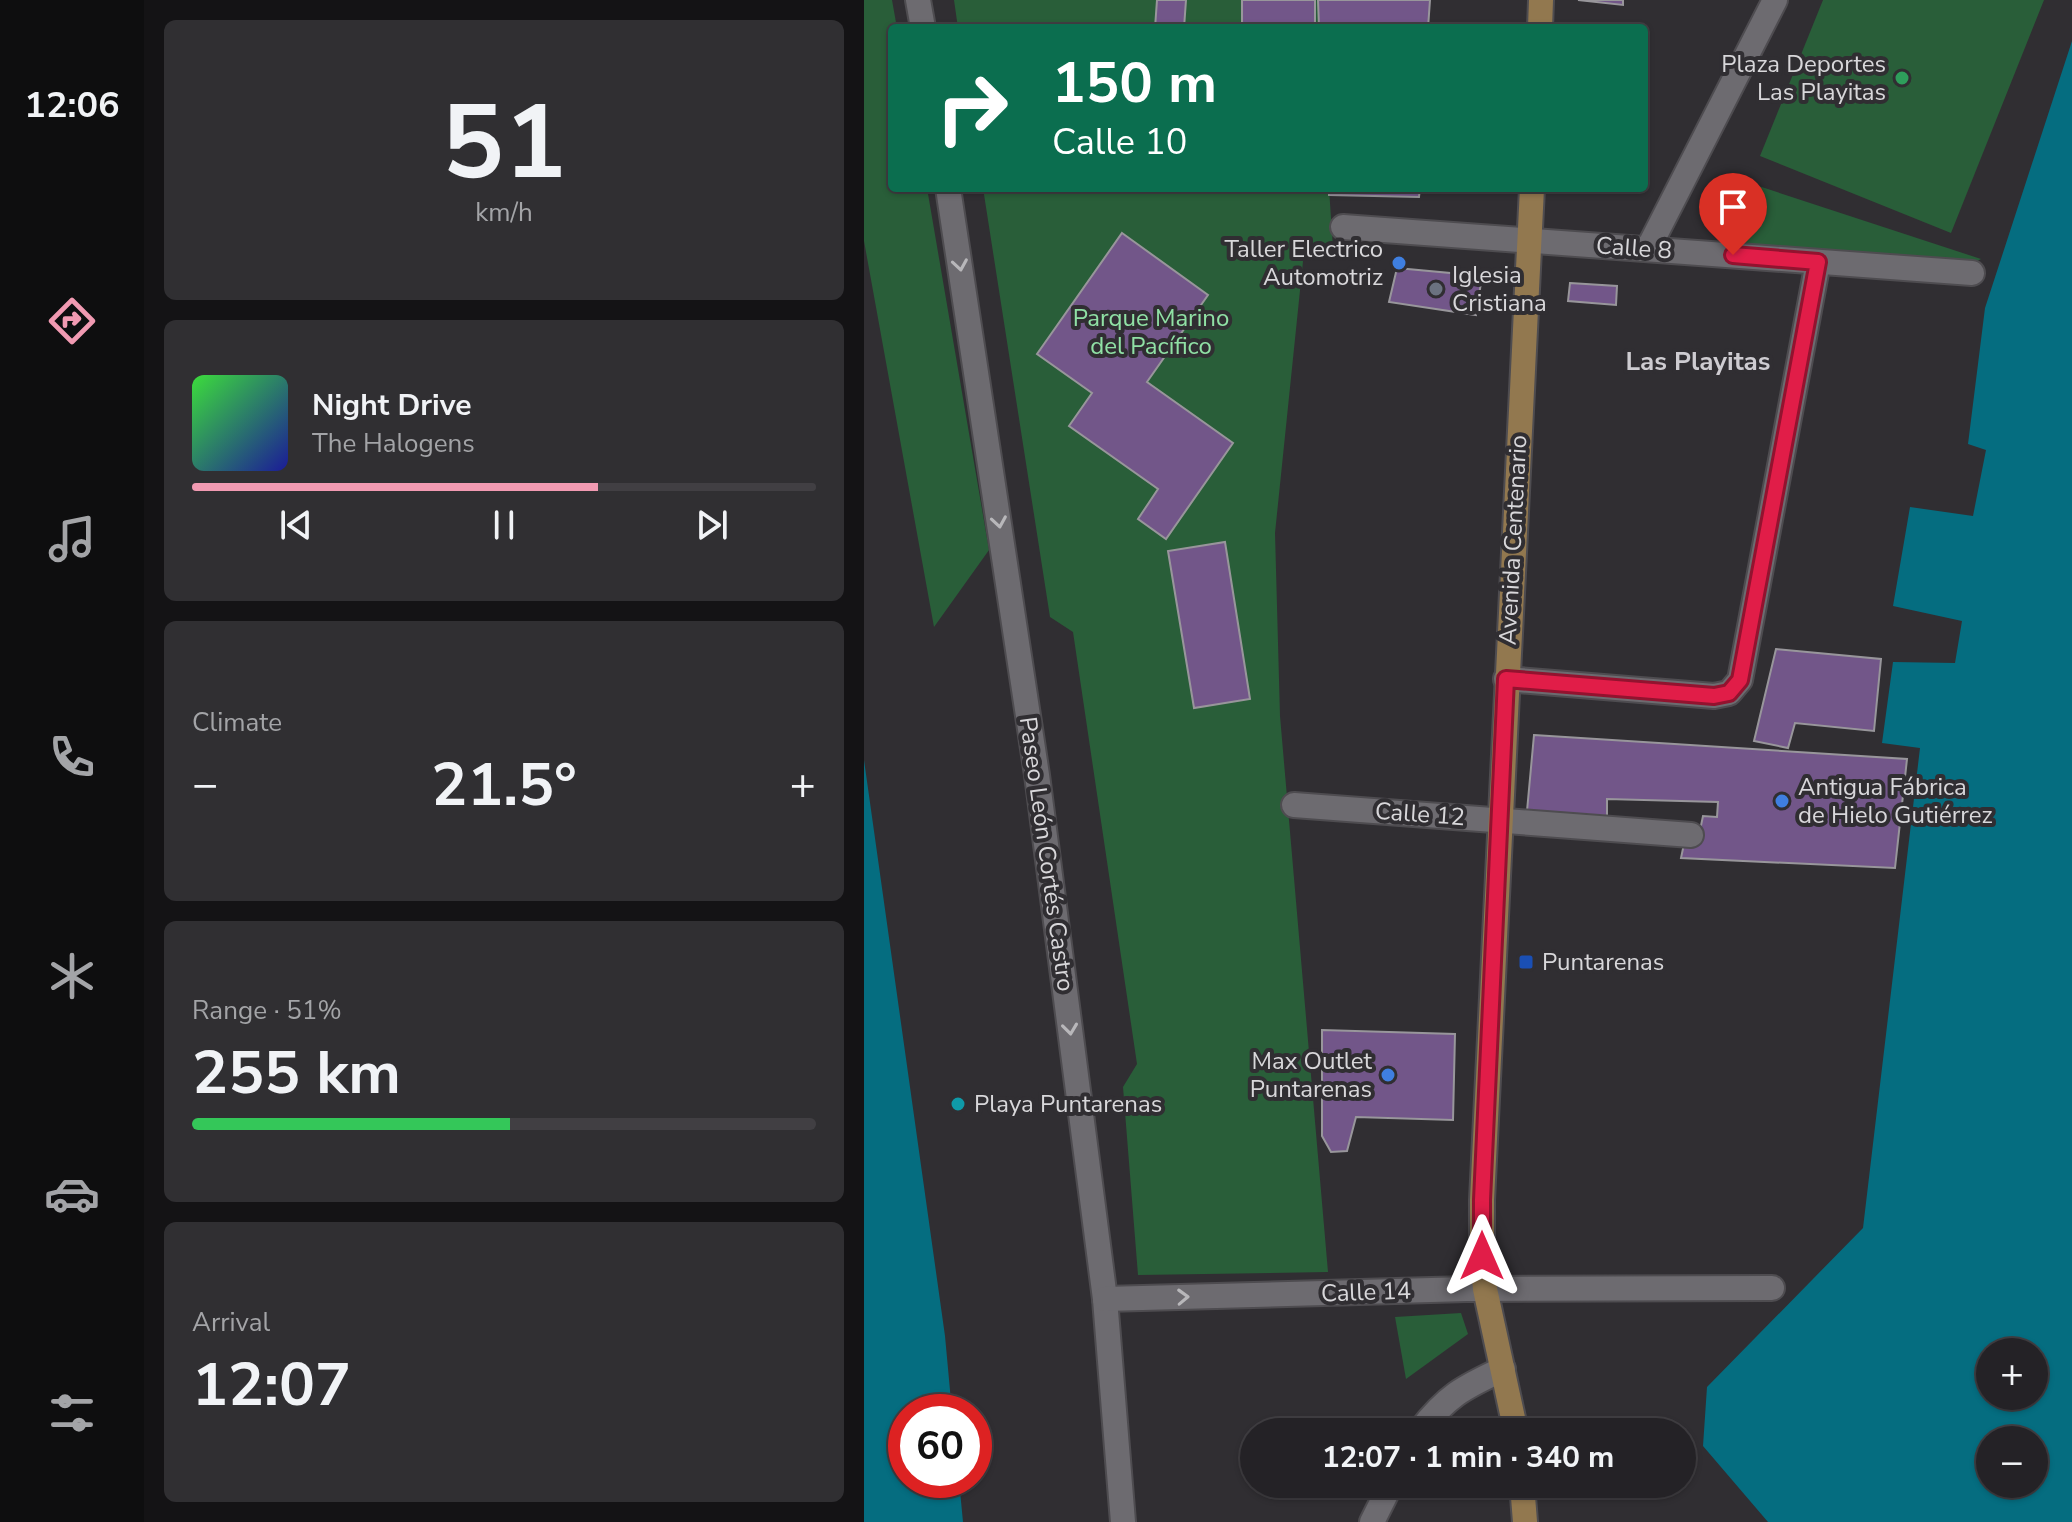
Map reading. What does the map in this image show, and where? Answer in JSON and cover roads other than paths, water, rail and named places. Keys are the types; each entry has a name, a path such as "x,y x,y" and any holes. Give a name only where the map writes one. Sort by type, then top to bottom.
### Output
{"main road":[{"path":"1540,24 1541,0"},
{"name":"Avenida Centenario","path":"1513,1418 1485,1289 1482,1200 1532,192"},
{"path":"1523,1498 1525,1522"}],"street":[{"path":"918,0 922,24"},
{"path":"1648,249 1775,0"},
{"name":"Paseo León Cortés Castro","path":"949,192 1037,775 1105,1299 1123,1522"},
{"name":"Calle 8","path":"1343,227 1972,273"},
{"path":"1506,679 1714,696 1729,693 1740,680 1818,262"},
{"name":"Calle 12","path":"1294,805 1691,835"},
{"name":"Calle 14","path":"1105,1299 1485,1289 1772,1288"},
{"path":"1430,1418 1458,1390 1503,1369"},
{"path":"1372,1522 1384,1498"}],"water":[{"path":"2072,41 2072,1522 1768,1522 1703,1446 1707,1387 1863,1228 1920,748 1882,743 1893,662 1955,663 1962,621 1893,606 1910,507 1973,516 1986,450 1968,444 1985,308"},
{"path":"864,760 945,1336 950,1394 888,1394 888,1498 961,1498 963,1522 864,1522"}],"place":[{"name":"Plaza Deportes Las Playitas","path":"1902,78"},
{"name":"Taller Electrico Automotriz","path":"1399,263"},
{"name":"Iglesia Cristiana","path":"1436,289"},
{"name":"Antigua Fábrica de Hielo Gutiérrez","path":"1782,801"},
{"name":"Puntarenas","path":"1526,962"},
{"name":"Max Outlet Puntarenas","path":"1388,1075"},
{"name":"Playa Puntarenas","path":"958,1104"}],"district":[{"name":"Las Playitas","path":"1698,361"}],"park label":[{"name":"Parque Marino del Pacífico","path":"1151,332"}]}
